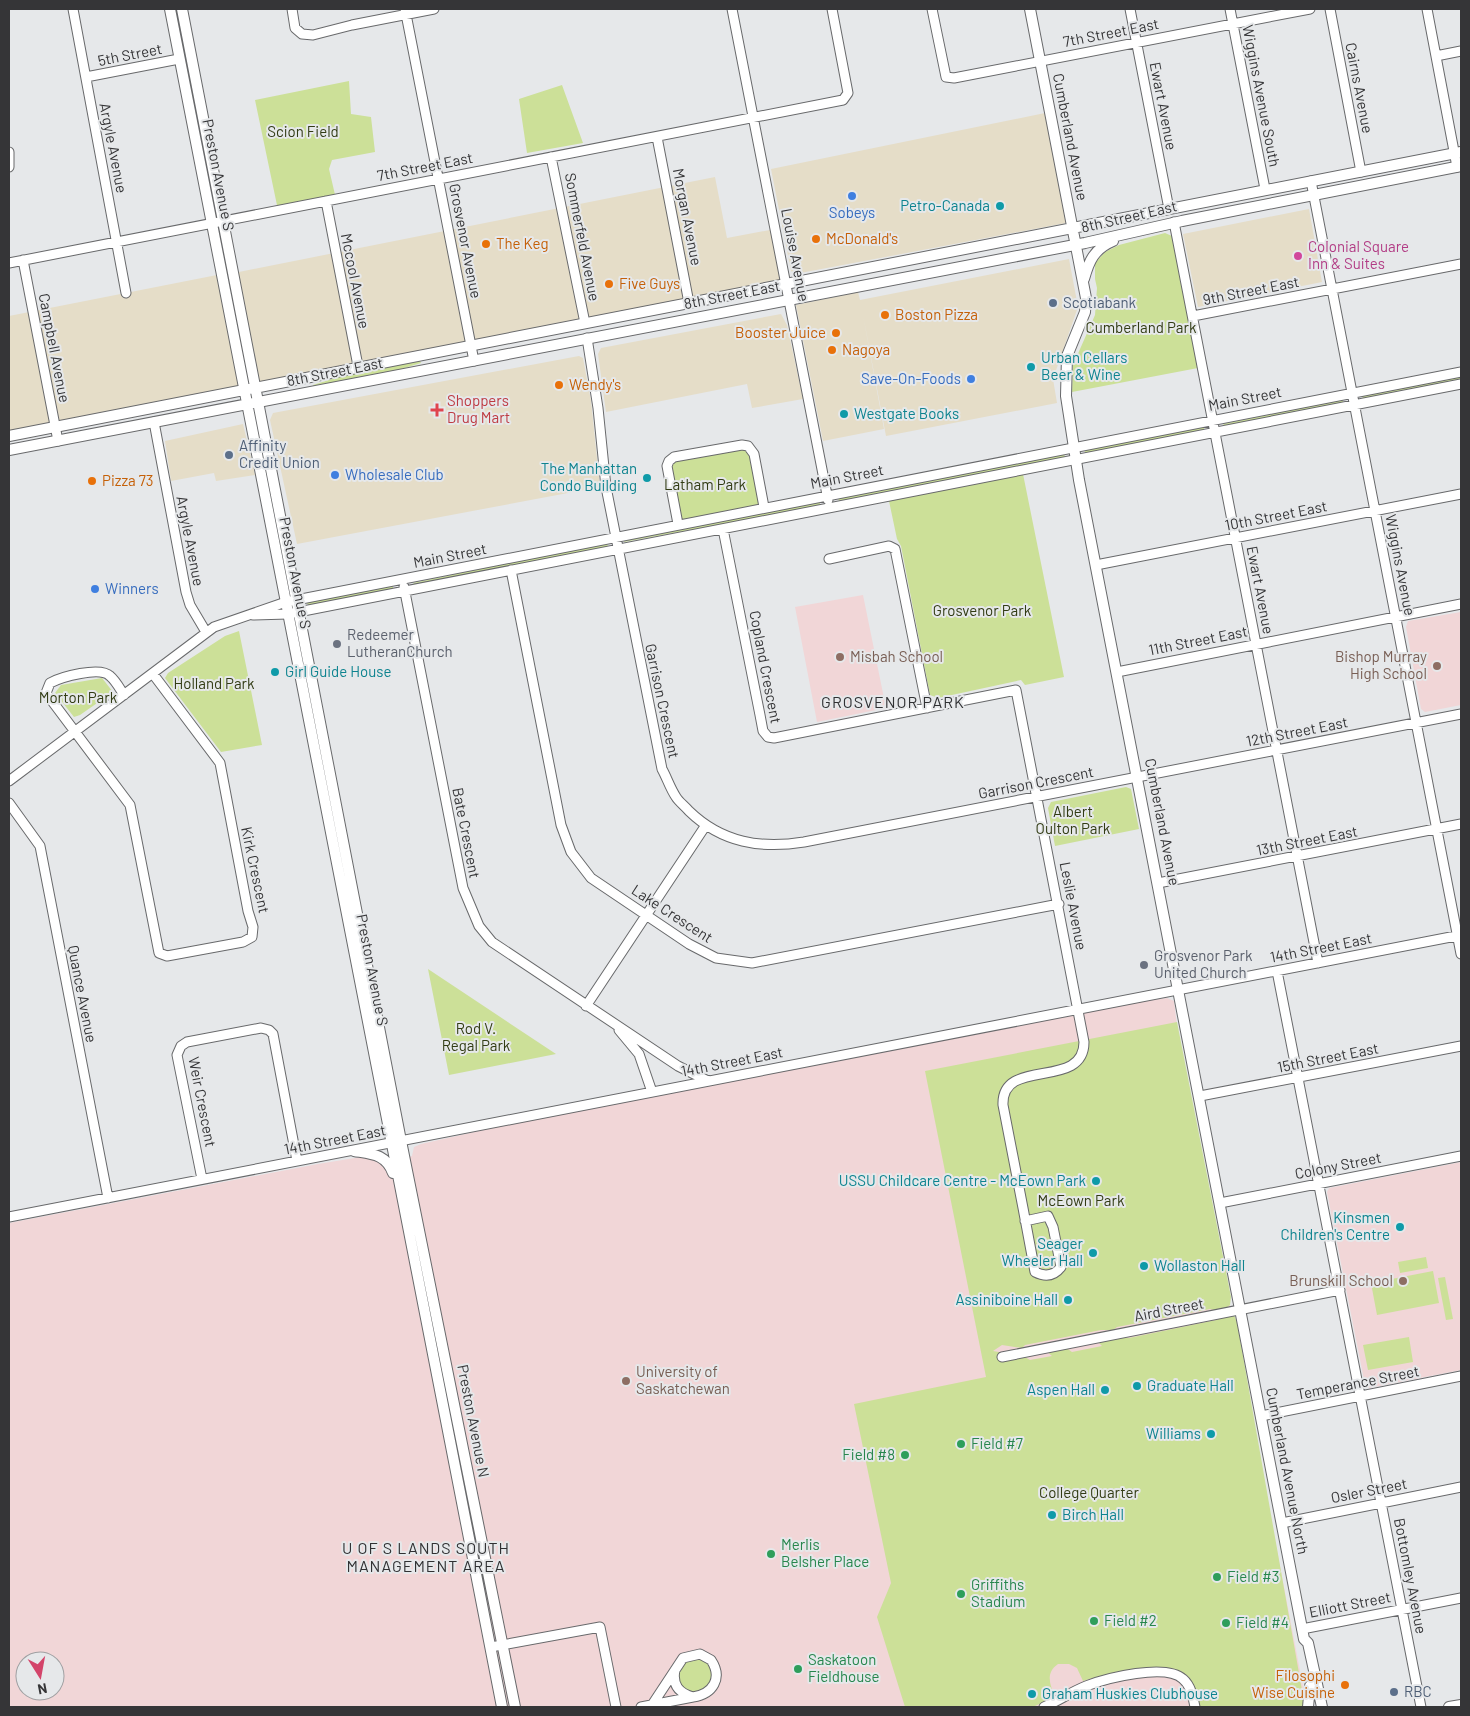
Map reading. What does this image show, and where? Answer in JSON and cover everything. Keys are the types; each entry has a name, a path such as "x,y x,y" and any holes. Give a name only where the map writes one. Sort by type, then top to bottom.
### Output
{"main road":[{"name":"Preston Avenue S","path":"170,9 288,614 396,1142"},
{"name":"Preston Avenue S","path":"182,9 297,599 396,1142"},
{"name":"Cumberland Avenue","path":"1030,9 1086,298 1085,312 1067,356 1066,396 1075,441 1074,448 1220,1203"},
{"name":"8th Street East","path":"9,436 257,388 358,366 1458,153"},
{"name":"8th Street East","path":"9,450 1131,234 1174,222 1459,166"},
{"path":"1084,283 1088,264 1095,252 1106,244 1131,234"},
{"path":"846,288 859,282 888,274 901,262"},
{"path":"539,348 580,334 585,330 585,323"},
{"name":"Preston Avenue N","path":"396,1142 404,1207 502,1707"},
{"name":"Preston Avenue N","path":"396,1142 515,1707"},
{"path":"354,1151 377,1154 385,1158 392,1170 404,1207"},
{"name":"Cumberland Avenue North","path":"1220,1203 1242,1309 1315,1707"},
{"name":"Cumberland Avenue North","path":"1303,1634 1308,1643 1322,1707"},
{"path":"1308,1707 1310,1686"}],"street":[{"name":"Argyle Avenue","path":"73,9 126,293"},
{"path":"292,9 295,28 302,34 313,35 405,12 434,9"},
{"name":"Louise Avenue","path":"732,9 829,507"},
{"name":"7th Street East","path":"9,263 842,100 846,98 848,93 832,9"},
{"name":"7th Street East","path":"932,9 946,77 954,78 1310,9"},
{"name":"Ewart Avenue","path":"1130,9 1169,209"},
{"name":"Wiggins Avenue South","path":"1230,9 1265,189"},
{"name":"Cairns Avenue","path":"1330,9 1361,172"},
{"path":"1427,9 1458,153 1459,166"},
{"name":"Grosvenor Avenue","path":"405,12 474,360"},
{"path":"1436,56 1461,51"},
{"name":"5th Street","path":"86,77 180,59"},
{"name":"Morgan Avenue","path":"656,137 689,303"},
{"path":"9,152 9,167"},
{"name":"Sommerfeld Avenue","path":"551,157 585,323"},
{"name":"Wiggins Avenue","path":"1312,181 1436,829 1459,935 1461,954"},
{"name":"Mccool Avenue","path":"326,201 358,366"},
{"name":"Ewart Avenue","path":"1174,222 1318,963"},
{"name":"Campbell Avenue","path":"23,260 58,441"},
{"name":"9th Street East","path":"1193,316 1461,264"},
{"name":"Garrison Crescent","path":"587,338 598,408 606,487 662,769 677,798 706,826 737,841 756,845 781,846 1138,778"},
{"name":"Main Street","path":"9,781 153,674 206,632 240,616 286,602 764,507 1074,448 1212,419 1461,372"},
{"name":"Main Street","path":"240,616 299,612 1461,384"},
{"name":"Argyle Avenue","path":"154,422 186,592 190,605 206,632"},
{"path":"678,524 668,466 669,461 674,458 742,445 748,446 754,454 764,507"},
{"name":"10th Street East","path":"1096,565 1461,494"},
{"name":"Copland Crescent","path":"724,529 765,735 774,738 1016,690"},
{"path":"829,559 889,546 894,549 927,708"},
{"name":"Lake Crescent","path":"512,570 561,825 566,840 579,864 591,878 689,944 716,958 752,963 1058,904"},
{"name":"Bate Crescent","path":"403,579 458,864 469,908 479,926 492,942 586,1006 629,1032 678,1066 708,1081"},
{"name":"11th Street East","path":"1117,672 1461,604"},
{"path":"76,731 46,693 50,683 57,679 99,671 110,675 124,695"},
{"name":"Kirk Crescent","path":"76,731 130,804 158,952 167,956 243,942 252,937 253,927 248,911 220,763 153,674"},
{"name":"Leslie Avenue","path":"1016,690 1084,1046 1076,1062 1064,1070 1017,1079 1006,1088 1003,1096 1003,1105 1025,1221 1035,1272 1044,1276 1055,1273 1060,1267 1053,1227 1048,1216 1025,1221"},
{"name":"12th Street East","path":"1138,778 1461,714"},
{"name":"Quance Avenue","path":"9,803 40,846 108,1198"},
{"name":"13th Street East","path":"1158,883 1461,824"},
{"path":"586,1006 706,826"},
{"name":"14th Street East","path":"9,1217 1459,935"},
{"path":"1277,971 1298,1078"},
{"name":"Bate Crescent","path":"612,1023 628,1039 639,1054 652,1092"},
{"name":"Weir Crescent","path":"202,1179 177,1055 181,1046 187,1042 260,1028 269,1030 273,1034 297,1161"},
{"name":"15th Street East","path":"1200,1096 1461,1046"},
{"name":"Bottomley Avenue","path":"1298,1078 1421,1707"},
{"name":"Colony Street","path":"1220,1203 1461,1156"},
{"name":"Aird Street","path":"1002,1356 1340,1290"},
{"name":"Temperance Street","path":"1261,1416 1461,1376"},
{"name":"Osler Street","path":"1282,1523 1461,1487"},
{"name":"Elliott Street","path":"1303,1634 1402,1609 1461,1598"},
{"path":"491,1648 503,1644 600,1627 616,1707"},
{"path":"641,1707 652,1705 693,1697 707,1693 715,1684 717,1674 713,1663 706,1656 696,1654 683,1658 652,1705"},
{"path":"675,1669 676,1686 682,1693 693,1697"},
{"path":"1044,1707 1095,1683 1158,1670 1172,1672 1183,1678 1190,1688 1195,1707"}],"shaded area":[{"path":"1045,113 1066,223 795,274 791,271 771,169"},
{"path":"715,177 727,238 775,229 786,284 257,387 234,273"},
{"path":"1309,209 1322,282 1198,307 1183,234"},
{"path":"1069,259 1078,307 1053,379 1057,403 886,436 863,315 884,429 823,441 796,305 858,292 860,300"},
{"path":"222,274 245,390 9,436 9,316"},
{"path":"781,314 787,325 803,399 752,408 747,384 606,412 598,354 601,348"},
{"path":"579,356 583,358 591,401 600,487 297,544 270,420 273,413"},
{"path":"243,424 255,475 216,481 214,473 171,481 165,441"},
{"name":"Misbah School","path":"863,595 886,708 817,722 795,607"},
{"name":"Bishop Murray High School","path":"1461,612 1461,705 1425,712 1421,709 1406,627 1408,621"},
{"name":"University of Saskatchewan","path":"1167,998 1174,1001 1178,1034 1307,1707 9,1707 9,1223 367,1156 386,1164 412,1156 414,1147 421,1144 652,1092 1086,1008"},
{"name":"Brunskill School","path":"1461,1162 1461,1370 1369,1388 1365,1385 1327,1192 1329,1188"}],"green space":[{"name":"Scion Field","path":"349,81 351,114 371,117 375,152 332,160 329,169 336,199 278,210 255,100"},
{"path":"562,85 583,143 527,153 519,99"},
{"name":"Cumberland Park","path":"1165,233 1172,236 1198,368 1072,392 1073,365 1095,315 1097,288 1095,263 1105,252 1119,245"},
{"path":"420,361 421,363 391,372 313,387 313,385 338,377"},
{"path":"1461,375 1461,381 1363,399 1362,396"},
{"path":"1343,400 1343,403 1225,426 1223,424"},
{"path":"1204,427 1204,430 1086,454 1084,450"},
{"name":"Latham Park","path":"748,446 764,507 678,524 669,461"},
{"path":"1064,453 1065,457 839,501 838,498"},
{"name":"Grosvenor Park","path":"1023,474 1064,677 1025,685 1021,680 938,698 930,695 901,546 897,539 889,501"},
{"path":"820,501 820,506 624,542 625,539"},
{"path":"607,543 608,547 415,585 413,583"},
{"path":"393,585 393,589 309,606 306,602"},
{"name":"Holland Park","path":"239,631 262,745 221,752 165,678 168,673 225,636"},
{"name":"Morton Park","path":"102,678 113,692 80,715 74,717 55,693 61,685"},
{"name":"Albert Oulton Park","path":"1126,787 1131,789 1139,829 1055,846 1048,808 1051,802"},
{"name":"Rod V. Regal Park","path":"428,969 556,1054 449,1075"},
{"path":"1177,1022 1231,1297 1230,1305 1220,1310 1210,1309 1117,1327 1113,1330 1101,1330 1025,1345 1022,1348 1002,1345 993,1351 1023,1356 1030,1360 1052,1356 1046,1351 1065,1347 1072,1352 1102,1346 1097,1341 1118,1337 1129,1338 1234,1315 1237,1322 1305,1707 1199,1707 1189,1682 1174,1670 1165,1668 1143,1669 1100,1676 1083,1681 1077,1668 1069,1664 1058,1664 1051,1671 1050,1675 1050,1684 1055,1697 1035,1706 905,1707 877,1617 891,1583 854,1404 986,1377 925,1071"},
{"path":"1426,1257 1428,1268 1400,1273 1398,1262"},
{"path":"1433,1271 1439,1303 1377,1315 1371,1283"},
{"path":"1445,1277 1453,1319 1446,1320 1438,1278"},
{"path":"1409,1337 1413,1362 1368,1370 1363,1345"},
{"path":"698,1658 707,1661 713,1673 709,1687 694,1693 683,1690 676,1675 684,1662"}],"place":[{"name":"Sobeys","path":"852,196"},
{"name":"Petro-Canada","path":"1000,206"},
{"name":"McDonald's","path":"816,239"},
{"name":"The Keg","path":"486,244"},
{"name":"Colonial Square Inn & Suites","path":"1298,256"},
{"name":"Five Guys","path":"609,284"},
{"name":"Scotiabank","path":"1053,303"},
{"name":"Boston Pizza","path":"885,315"},
{"name":"Booster Juice","path":"836,333"},
{"name":"Nagoya","path":"832,350"},
{"name":"Urban Cellars Beer & Wine","path":"1031,367"},
{"name":"Save-On-Foods","path":"971,379"},
{"name":"Wendy's","path":"559,385"},
{"name":"Shoppers Drug Mart","path":"437,410"},
{"name":"Westgate Books","path":"844,414"},
{"name":"Affinity Credit Union","path":"229,455"},
{"name":"Wholesale Club","path":"335,475"},
{"name":"The Manhattan Condo Building","path":"647,478"},
{"name":"Pizza 73","path":"92,481"},
{"name":"Winners","path":"95,589"},
{"name":"Redeemer LutheranChurch","path":"337,644"},
{"name":"Misbah School","path":"840,657"},
{"name":"Bishop Murray High School","path":"1437,666"},
{"name":"Girl Guide House","path":"275,672"},
{"name":"Grosvenor Park United Church","path":"1144,965"},
{"name":"USSU Childcare Centre - McEown Park","path":"1096,1181"},
{"name":"Kinsmen Children's Centre","path":"1400,1227"},
{"name":"Seager Wheeler Hall","path":"1093,1253"},
{"name":"Wollaston Hall","path":"1144,1266"},
{"name":"Brunskill School","path":"1403,1281"},
{"name":"Assiniboine Hall","path":"1068,1300"},
{"name":"University of Saskatchewan","path":"626,1381"},
{"name":"Graduate Hall","path":"1137,1386"},
{"name":"Aspen Hall","path":"1105,1390"},
{"name":"Williams","path":"1211,1434"},
{"name":"Field #7","path":"961,1444"},
{"name":"Field #8","path":"905,1455"},
{"name":"Birch Hall","path":"1052,1515"},
{"name":"Merlis Belsher Place","path":"771,1554"},
{"name":"Field #3","path":"1217,1577"},
{"name":"Griffiths Stadium","path":"961,1594"},
{"name":"Field #2","path":"1094,1621"},
{"name":"Field #4","path":"1226,1623"},
{"name":"Saskatoon Fieldhouse","path":"798,1669"},
{"name":"Filosophi Wise Cuisine","path":"1345,1685"},
{"name":"RBC","path":"1394,1692"},
{"name":"Graham Huskies Clubhouse","path":"1032,1694"}],"district":[{"name":"GROSVENOR PARK","path":"893,702"},
{"name":"U OF S LANDS SOUTH MANAGEMENT AREA","path":"426,1557"}],"park label":[{"name":"McEown Park","path":"1081,1201"},
{"name":"College Quarter","path":"1089,1493"}]}
